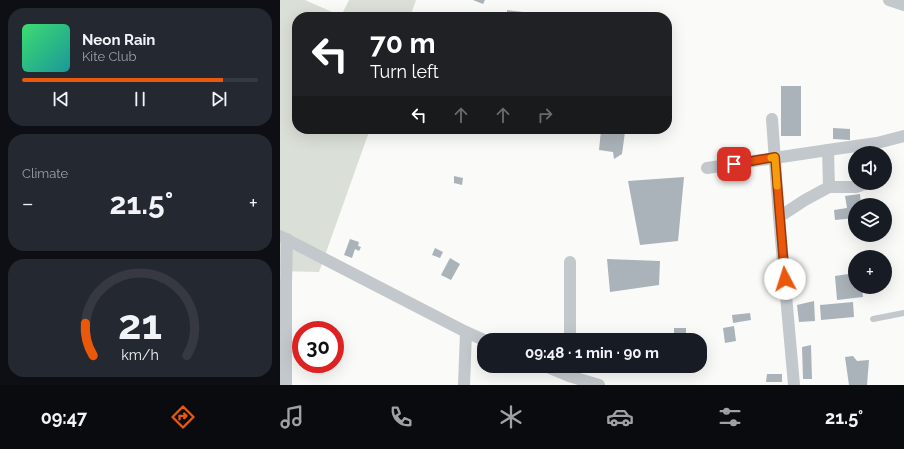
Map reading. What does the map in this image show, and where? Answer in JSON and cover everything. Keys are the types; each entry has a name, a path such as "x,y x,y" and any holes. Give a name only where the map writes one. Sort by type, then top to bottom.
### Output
{"street":[{"path":"889,0 904,6"},
{"path":"772,119 794,385"},
{"path":"882,146 904,136"},
{"path":"707,168 775,157 828,150 848,149"},
{"path":"828,150 829,187"},
{"path":"779,216 829,187 848,187"},
{"path":"286,385 286,284 284,238 477,337"},
{"path":"570,262 570,333"},
{"path":"464,385 466,332"},
{"path":"570,376 599,385"}],"lane":[{"path":"874,319 904,313"}],"shaded area":[{"path":"280,0 305,0 332,12 292,12 292,134 368,134 319,272 280,271"},
{"path":"349,0 416,0 412,12 343,12"}],"building":[{"path":"473,0 485,0 483,4"},
{"path":"507,10 523,12 507,12"},
{"path":"781,86 801,86 801,136 781,136"},
{"path":"833,128 850,129 850,140 833,139"},
{"path":"601,134 625,134 622,154 614,159 613,152 599,150"},
{"path":"454,176 463,178 462,185 454,183"},
{"path":"684,177 678,241 640,245 628,181"},
{"path":"860,194 860,198 848,198 848,219 835,220 834,210 847,208 845,196"},
{"path":"350,239 359,242 358,246 361,247 359,251 355,249 352,258 344,255"},
{"path":"435,248 443,252 440,258 432,255"},
{"path":"450,258 460,264 451,280 441,275"},
{"path":"607,259 660,261 659,285 610,292"},
{"path":"848,274 848,294 863,294 863,297 837,300 835,276"},
{"path":"814,301 815,321 799,322 797,305"},
{"path":"853,302 854,317 821,320 820,305"},
{"path":"750,313 751,320 733,323 732,315"},
{"path":"734,326 736,341 725,343 723,328"},
{"path":"674,328 686,328 686,333 674,333"},
{"path":"811,345 812,379 803,379 802,347"},
{"path":"853,356 857,361 869,360 867,385 849,385 845,357"},
{"path":"767,374 782,374 782,382 766,382"}],"slow traffic":[{"path":"771,158 775,157 777,186"}],"route":[{"path":"734,164 775,157 785,279"}]}
